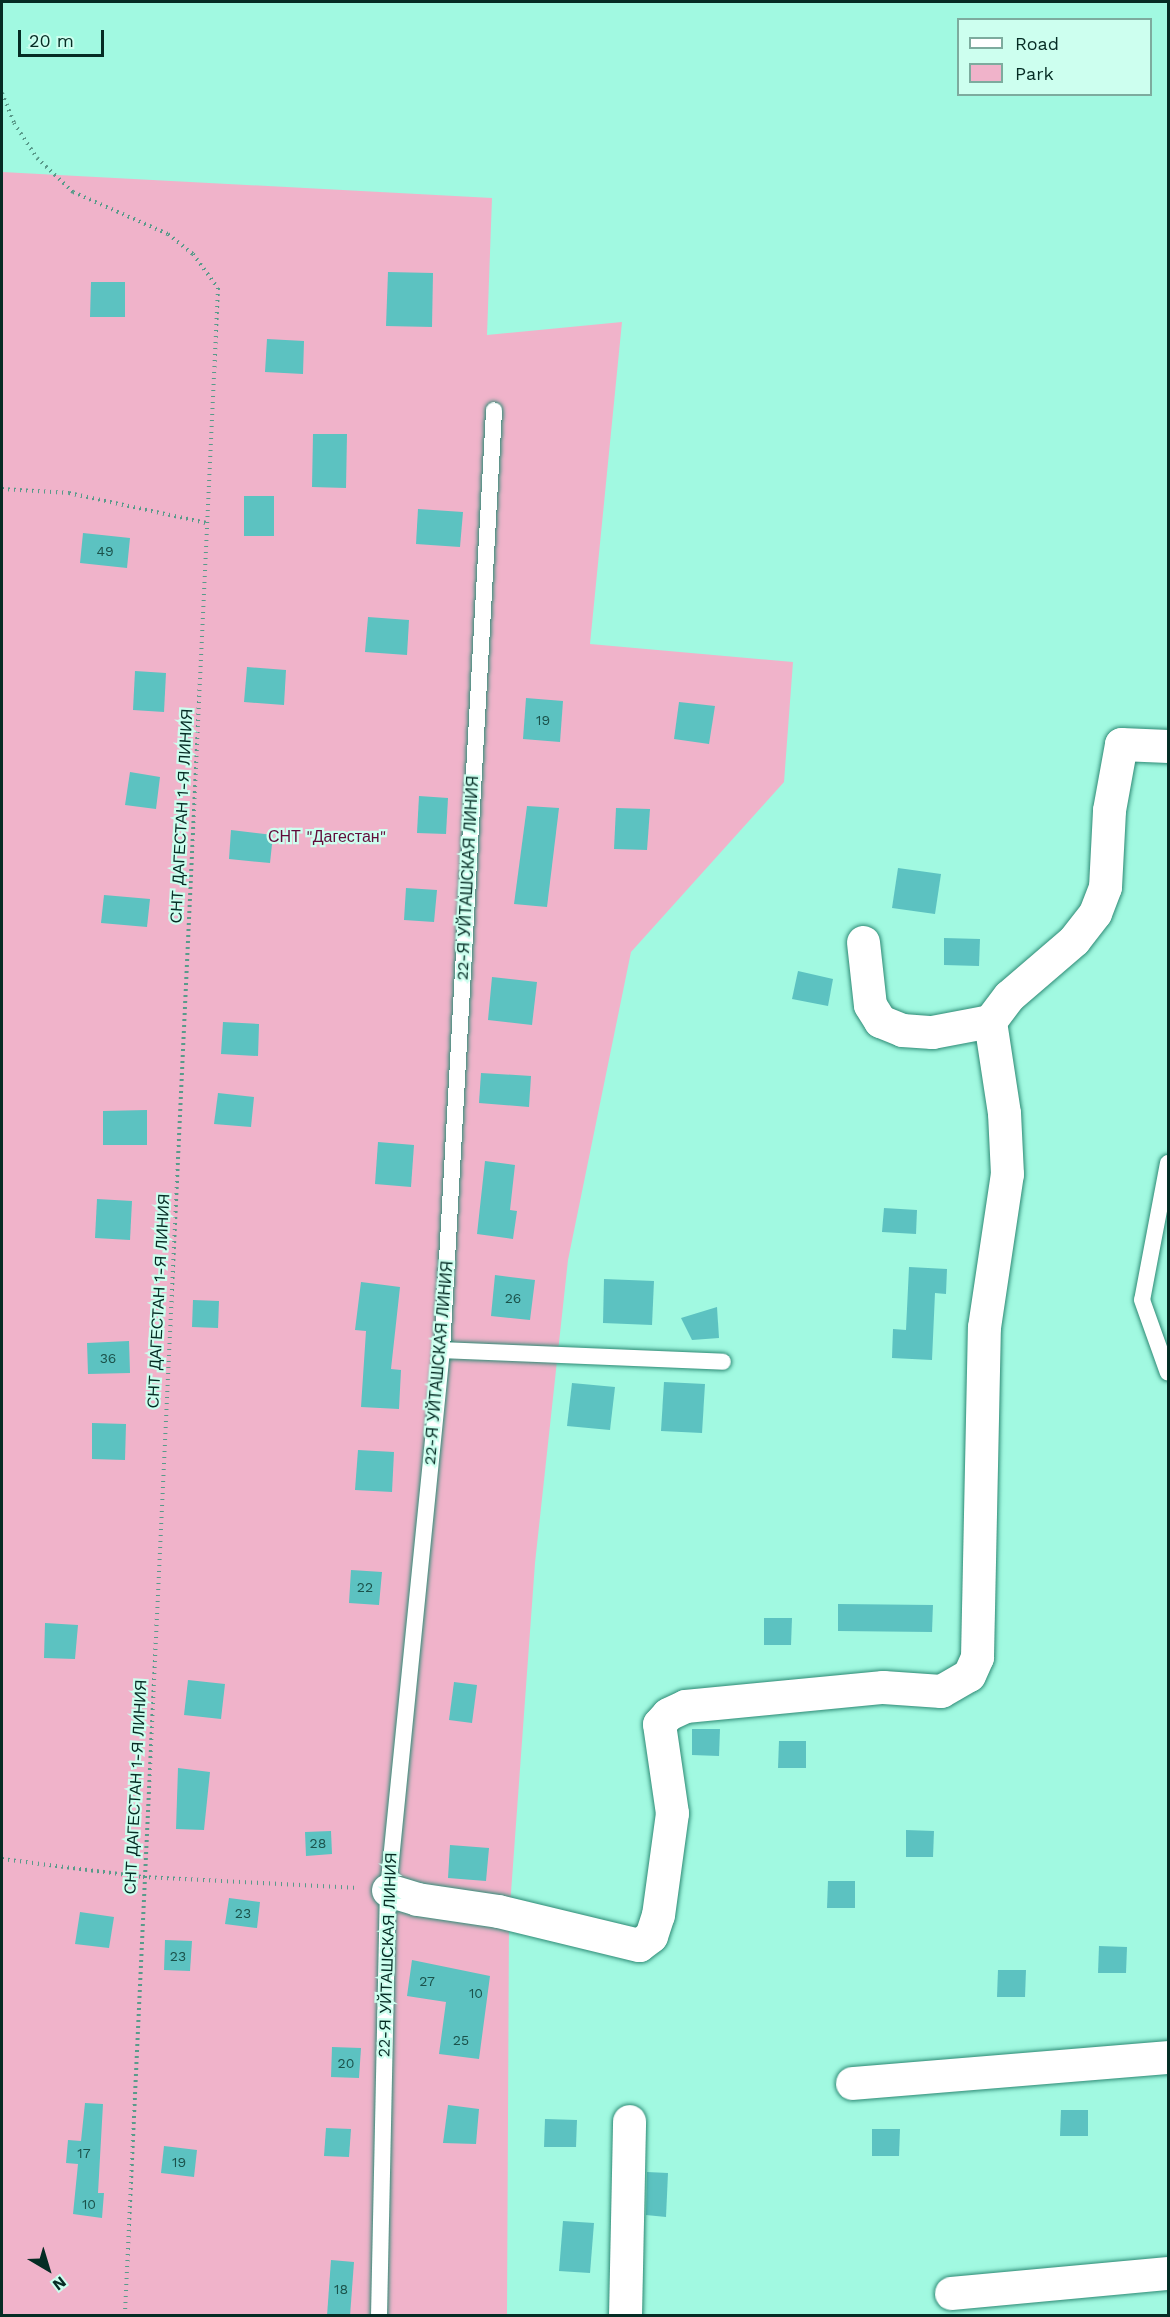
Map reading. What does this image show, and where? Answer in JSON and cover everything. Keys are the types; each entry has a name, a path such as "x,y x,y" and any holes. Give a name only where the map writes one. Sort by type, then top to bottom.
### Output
{"street":[{"path":"863,942 870,1005 880,1021 902,1030 932,1032 990,1021 1009,996 1074,940 1095,913 1106,887 1109,810 1122,744 1168,746"},
{"path":"388,1890 417,1899 498,1911 639,1945 651,1936 658,1915 672,1813 659,1724 668,1714 685,1706 883,1687 941,1691 969,1675 977,1656 984,1327 1007,1174 1004,1113 990,1021"},
{"path":"852,2083 1168,2057"},
{"path":"626,2316 629,2121"},
{"path":"951,2293 1168,2273"}],"lane":[{"name":"22-Я УЙТАШСКАЯ ЛИНИЯ","path":"379,2316 388,1890 442,1350 494,410"},
{"path":"1168,1163 1142,1300 1168,1373"},
{"path":"442,1350 723,1362"}],"path":[{"name":"СНТ ДАГЕСТАН 1-Я ЛИНИЯ","path":"2,93 14,123 37,158 73,192 168,234 193,254 218,288 143,1877 125,2316"},
{"path":"2,489 69,493 207,523"},
{"path":"2,1859 143,1877 388,1890"}],"green space":[{"name":"СНТ \"Дагестан\"","path":"2,172 492,198 487,335 622,322 590,644 793,662 784,782 631,952 568,1260 535,1563 509,1920 507,2315 2,2315"}],"building":[{"path":"388,272 433,273 432,327 386,326"},
{"path":"91,282 125,282 125,317 90,317"},
{"path":"267,339 304,341 303,374 265,372"},
{"path":"313,434 347,434 346,488 312,487"},
{"path":"244,496 274,496 274,536 244,536"},
{"path":"418,509 463,512 460,547 416,544"},
{"path":"83,533 130,538 127,568 80,563"},
{"path":"368,617 409,620 407,655 365,652"},
{"path":"247,667 286,670 284,705 244,702"},
{"path":"135,671 166,673 164,712 133,710"},
{"path":"526,698 563,701 560,742 523,739"},
{"path":"679,702 715,706 709,744 674,739"},
{"path":"130,772 160,777 156,809 125,805"},
{"path":"419,796 448,798 446,834 417,833"},
{"path":"527,806 559,808 547,907 514,904"},
{"path":"616,808 650,809 647,850 614,849"},
{"path":"231,830 273,835 270,863 229,859"},
{"path":"898,868 941,874 935,914 892,908"},
{"path":"406,888 437,890 434,922 404,920"},
{"path":"104,895 150,899 147,927 101,923"},
{"path":"944,938 980,939 979,966 944,965"},
{"path":"798,971 833,979 828,1006 792,999"},
{"path":"492,977 537,982 532,1025 488,1020"},
{"path":"223,1022 259,1024 258,1056 221,1054"},
{"path":"481,1073 531,1076 529,1107 479,1103"},
{"path":"218,1093 254,1097 251,1127 214,1124"},
{"path":"147,1110 147,1145 103,1145 103,1111"},
{"path":"378,1142 414,1145 411,1187 375,1184"},
{"path":"485,1161 515,1165 510,1210 517,1211 513,1239 477,1234"},
{"path":"97,1199 132,1201 130,1240 95,1238"},
{"path":"884,1208 917,1210 916,1234 882,1232"},
{"path":"909,1267 947,1269 946,1294 935,1293 932,1360 892,1358 893,1329 906,1330"},
{"path":"495,1275 535,1280 530,1320 491,1316"},
{"path":"604,1279 654,1281 652,1325 603,1323"},
{"path":"361,1282 400,1287 391,1369 401,1370 399,1409 361,1407 366,1331 355,1330"},
{"path":"193,1300 219,1301 218,1328 192,1327"},
{"path":"717,1307 719,1338 692,1340 681,1318"},
{"path":"129,1341 130,1373 88,1374 87,1343"},
{"path":"664,1382 705,1384 702,1433 661,1431"},
{"path":"572,1383 615,1387 610,1430 567,1426"},
{"path":"92,1423 126,1424 125,1460 92,1459"},
{"path":"358,1450 394,1452 392,1492 355,1490"},
{"path":"351,1570 382,1572 379,1605 349,1603"},
{"path":"838,1604 933,1605 932,1632 838,1631"},
{"path":"764,1618 792,1618 791,1645 764,1645"},
{"path":"45,1623 78,1625 75,1659 44,1658"},
{"path":"188,1680 225,1684 221,1719 184,1715"},
{"path":"454,1682 477,1685 472,1723 449,1720"},
{"path":"692,1729 720,1729 719,1756 692,1755"},
{"path":"779,1741 806,1741 806,1768 778,1768"},
{"path":"178,1768 210,1772 204,1830 176,1829"},
{"path":"906,1830 934,1831 933,1857 906,1857"},
{"path":"331,1831 332,1854 306,1856 305,1832"},
{"path":"450,1845 489,1848 486,1881 448,1878"},
{"path":"828,1881 855,1881 855,1908 827,1908"},
{"path":"229,1898 260,1902 257,1928 225,1924"},
{"path":"80,1912 114,1917 109,1948 75,1944"},
{"path":"165,1940 192,1941 190,1971 164,1970"},
{"path":"1099,1946 1127,1947 1126,1973 1098,1973"},
{"path":"412,1960 490,1976 479,2059 439,2054 446,2002 407,1996"},
{"path":"998,1970 1026,1970 1025,1997 997,1997"},
{"path":"332,2047 361,2048 359,2078 331,2077"},
{"path":"85,2103 103,2104 98,2193 104,2193 102,2218 73,2214 78,2164 66,2163 68,2140 81,2141"},
{"path":"448,2105 479,2109 476,2144 443,2143"},
{"path":"1061,2110 1088,2110 1088,2136 1060,2136"},
{"path":"545,2119 577,2120 576,2147 544,2147"},
{"path":"326,2128 351,2129 349,2157 324,2156"},
{"path":"872,2129 900,2129 899,2156 872,2156"},
{"path":"164,2146 197,2150 194,2177 161,2173"},
{"path":"647,2172 668,2173 666,2217 646,2215"},
{"path":"563,2221 594,2223 590,2273 559,2271"},
{"path":"331,2260 354,2262 350,2316 327,2316"}]}
